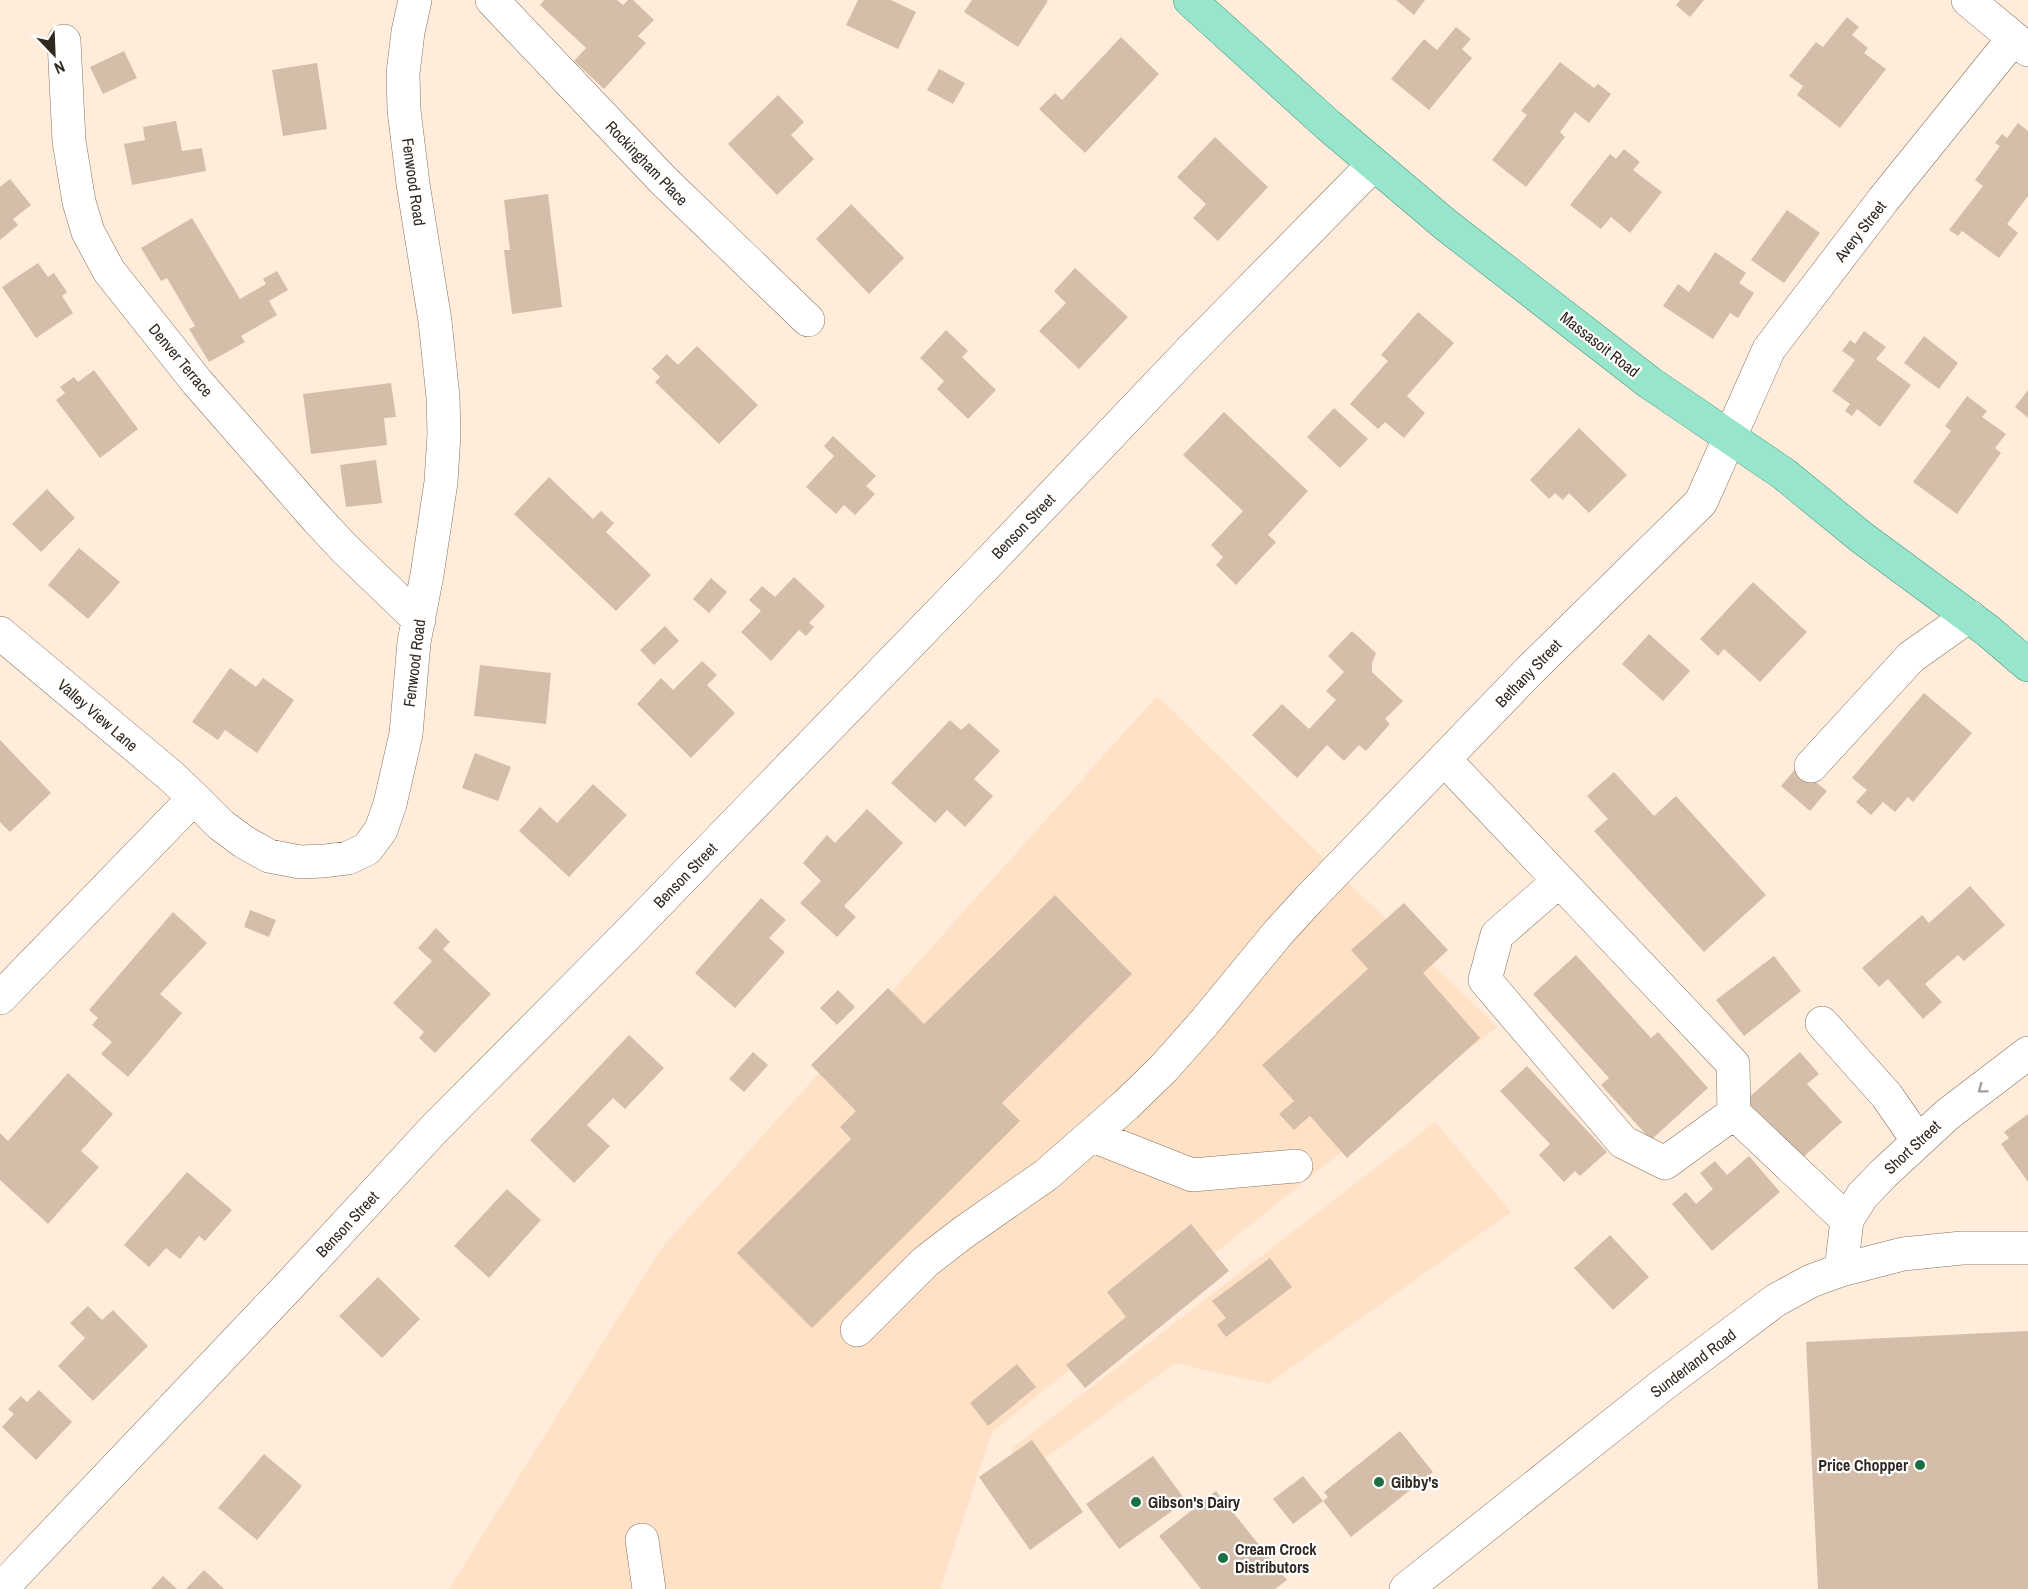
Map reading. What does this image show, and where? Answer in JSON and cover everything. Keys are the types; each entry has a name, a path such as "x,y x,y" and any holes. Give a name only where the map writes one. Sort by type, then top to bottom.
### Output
{"main road":[{"name":"Massasoit Road","path":"1190,0 1373,165 1481,252 1641,376 1784,474 1861,537 1969,616 2028,665"}],"street":[{"name":"Fenwood Road","path":"194,798 221,825 244,842 269,856 300,862 324,861 348,858 368,849 381,830 397,778 405,734 414,642 440,493 444,434 443,397 435,321 413,184 404,110 403,73 415,0"},
{"name":"Rockingham Place","path":"492,0 670,187 808,320"},
{"path":"1968,0 2021,44"},
{"name":"Denver Terrace","path":"64,41 66,108 73,172 88,232 109,271 197,382 317,519 419,620"},
{"name":"Avery Street","path":"1729,438 1769,350 1883,200 2021,44"},
{"name":"Benson Street","path":"1,1589 289,1286 435,1128 626,936 996,555 1191,350 1373,165"},
{"name":"Bethany Street","path":"857,1330 925,1262 1046,1175 1093,1136 1164,1068 1278,933 1310,899 1596,603 1701,502 1729,438"},
{"path":"1811,766 1911,657 1969,616"},
{"name":"Valley View Lane","path":"0,633 171,776 194,798"},
{"path":"1445,760 1733,1064 1734,1113 1847,1220"},
{"path":"0,999 194,798"},
{"path":"1559,881 1497,935 1485,980 1623,1142 1665,1163 1734,1113"},
{"path":"1822,1023 1887,1096 1918,1141"},
{"name":"Short Street","path":"1841,1270 1847,1220 1862,1196 1948,1114 2028,1053"},
{"path":"1093,1136 1192,1175 1296,1167"},
{"name":"Sunderland Road","path":"1406,1589 1618,1420 1776,1300 1811,1281 1841,1270 1903,1254 1962,1248 2028,1248"},
{"path":"642,1540 648,1589"}],"shaded area":[{"path":"1157,696 1497,1027 992,1432 940,1589 449,1589 661,1249"},
{"path":"1435,1122 1511,1212 1268,1384 1175,1363 1025,1473 1011,1449"}],"building":[{"path":"544,0 617,0 623,5 628,0 633,0 654,20 638,36 646,43 604,89 574,61 586,48 540,5"},
{"path":"858,0 891,0 916,12 898,49 846,25"},
{"path":"972,0 1048,1 1018,47 964,12"},
{"path":"1396,0 1425,0 1414,15"},
{"path":"1680,0 1704,0 1690,17 1676,5"},
{"path":"1847,17 1859,27 1852,35 1868,48 1864,53 1886,69 1840,128 1797,95 1803,86 1789,76 1816,42 1823,47"},
{"path":"1456,27 1471,39 1462,49 1472,58 1429,110 1391,79 1424,39 1437,50"},
{"path":"1121,37 1159,74 1085,153 1039,109 1055,93 1062,100"},
{"path":"124,51 137,78 103,94 90,67"},
{"path":"1560,62 1594,88 1598,84 1611,94 1589,123 1575,112 1560,132 1565,137 1526,187 1492,160 1527,115 1521,111"},
{"path":"317,63 327,129 283,136 272,70"},
{"path":"939,69 965,83 953,104 927,90"},
{"path":"778,95 804,122 791,135 814,159 777,195 728,144"},
{"path":"176,121 182,151 202,148 206,171 132,185 124,144 145,140 143,127"},
{"path":"2018,123 2028,131 2028,196 2007,224 2018,233 1999,258 1962,231 1958,236 1949,230 1983,186 1975,180 2000,146 1995,143 2002,134 2007,138"},
{"path":"1215,137 1268,187 1218,241 1193,218 1206,204 1177,177"},
{"path":"1624,149 1640,162 1633,170 1662,192 1630,233 1611,217 1601,229 1570,205 1610,154 1616,159"},
{"path":"10,179 31,205 13,219 18,225 0,240 0,187"},
{"path":"548,194 562,307 512,314 504,250 510,250 504,200"},
{"path":"851,204 904,258 869,294 816,239"},
{"path":"1787,210 1820,233 1784,283 1751,260"},
{"path":"192,218 240,299 266,284 263,279 277,271 288,290 269,301 277,315 241,336 245,342 209,362 189,329 195,326 167,278 161,281 141,248"},
{"path":"1715,252 1746,273 1739,283 1754,293 1738,318 1730,313 1713,339 1663,306 1678,284 1689,292"},
{"path":"38,263 48,277 54,273 67,292 62,296 73,313 36,338 2,287"},
{"path":"1075,268 1128,317 1079,369 1039,331 1066,303 1054,291"},
{"path":"1418,312 1454,343 1407,396 1425,413 1404,438 1385,422 1378,429 1350,404 1388,361 1381,355"},
{"path":"946,330 968,351 962,357 996,390 968,419 937,389 944,381 920,358"},
{"path":"1864,331 1886,347 1876,359 1911,385 1880,427 1857,409 1852,416 1845,411 1850,404 1832,391 1855,360 1842,351 1850,340 1855,344"},
{"path":"1924,336 1958,363 1939,389 1904,363"},
{"path":"697,346 758,405 719,444 655,382 660,377 652,369 667,354 678,365"},
{"path":"94,370 138,429 100,458 56,400 65,393 60,387 74,377 78,382"},
{"path":"391,383 396,417 384,418 387,445 311,454 303,394"},
{"path":"2028,390 2028,418 2015,407"},
{"path":"1967,396 1987,411 1982,417 2006,434 1995,448 2001,453 1957,514 1913,482 1951,431 1945,426"},
{"path":"1334,408 1368,439 1340,468 1307,437"},
{"path":"1224,412 1308,491 1268,535 1276,542 1236,585 1216,565 1223,557 1211,545 1243,511 1183,455"},
{"path":"1579,428 1627,475 1589,513 1569,493 1563,500 1555,493 1549,499 1530,480"},
{"path":"833,436 876,476 866,486 875,494 855,515 844,505 836,514 806,487 834,456 824,446"},
{"path":"376,460 382,503 346,507 340,465"},
{"path":"549,477 593,519 601,511 614,523 606,532 651,575 616,611 514,514"},
{"path":"47,489 75,518 41,552 12,524"},
{"path":"79,548 120,582 88,619 48,585"},
{"path":"794,577 825,606 809,623 814,627 806,636 799,630 771,661 741,632 761,611 749,600 762,586 775,597"},
{"path":"711,578 727,592 709,613 693,599"},
{"path":"1753,582 1807,632 1760,682 1724,649 1718,656 1700,639"},
{"path":"665,626 679,641 654,665 640,650"},
{"path":"1352,631 1376,653 1372,663 1372,672 1403,701 1385,719 1390,724 1366,751 1359,745 1344,761 1327,745 1297,778 1252,735 1282,704 1309,729 1336,700 1326,691 1344,672 1328,656"},
{"path":"1649,634 1690,671 1663,701 1622,664"},
{"path":"702,661 717,675 707,685 735,713 691,758 637,704 661,678 673,690"},
{"path":"480,665 551,673 546,724 474,716"},
{"path":"230,668 256,687 263,678 294,700 257,753 225,730 218,740 192,722"},
{"path":"1924,693 1972,733 1913,802 1908,797 1895,812 1883,802 1871,815 1856,802 1867,790 1852,778"},
{"path":"950,720 961,730 969,723 1000,751 974,779 993,796 965,827 947,810 935,823 891,783"},
{"path":"0,740 51,793 10,832 0,822"},
{"path":"475,753 511,767 498,801 462,788"},
{"path":"1797,767 1827,791 1810,811 1781,786"},
{"path":"1614,772 1654,816 1676,796 1766,895 1704,952 1594,831 1608,819 1587,796"},
{"path":"593,784 627,815 569,877 519,831 540,807 557,823"},
{"path":"867,809 903,843 844,906 856,917 837,937 800,903 821,881 803,863 827,835 835,843"},
{"path":"1970,886 2005,925 1964,961 1958,955 1925,984 1942,1002 1923,1019 1888,979 1879,987 1862,968 1922,915 1929,923"},
{"path":"1055,895 1132,974 1002,1103 1020,1121 812,1328 737,1253 851,1139 840,1127 856,1111 811,1065 888,988 924,1024"},
{"path":"761,898 786,920 769,938 785,952 735,1008 695,973"},
{"path":"1404,903 1448,950 1423,973 1480,1038 1347,1158 1310,1116 1294,1130 1279,1114 1294,1101 1262,1065 1368,969 1351,950"},
{"path":"250,910 276,920 269,937 244,927"},
{"path":"173,912 207,943 160,994 182,1013 128,1077 101,1054 112,1042 92,1025 98,1018 89,1010"},
{"path":"436,928 450,942 443,949 491,994 435,1053 419,1038 424,1032 393,1003 432,961 418,948"},
{"path":"1576,955 1651,1038 1658,1032 1708,1088 1651,1140 1601,1085 1609,1078 1533,994"},
{"path":"1774,956 1801,991 1744,1036 1716,1000"},
{"path":"838,990 855,1007 837,1025 820,1008"},
{"path":"629,1035 664,1068 625,1109 613,1098 587,1125 610,1146 574,1183 530,1140"},
{"path":"753,1052 768,1065 744,1092 729,1079"},
{"path":"1800,1052 1819,1074 1807,1084 1842,1122 1799,1161 1745,1101"},
{"path":"1527,1066 1607,1152 1580,1176 1575,1171 1564,1182 1539,1155 1550,1144 1500,1091"},
{"path":"68,1073 113,1114 81,1151 99,1167 48,1224 0,1180 0,1133 8,1141"},
{"path":"2028,1114 2028,1182 2001,1144 2009,1138 2004,1132"},
{"path":"1749,1156 1780,1192 1712,1251 1672,1204 1686,1192 1696,1204 1713,1189 1700,1173 1715,1161 1727,1175"},
{"path":"187,1172 232,1210 205,1241 199,1236 180,1259 166,1248 149,1267 124,1245"},
{"path":"507,1189 541,1220 489,1278 454,1246"},
{"path":"1191,1224 1229,1271 1085,1388 1066,1365 1126,1317 1107,1292"},
{"path":"1610,1235 1649,1277 1613,1310 1574,1268"},
{"path":"1270,1258 1292,1287 1226,1337 1217,1325 1226,1318 1212,1301"},
{"path":"378,1277 420,1319 382,1358 339,1316"},
{"path":"88,1306 102,1320 113,1310 148,1346 93,1401 58,1366 85,1338 70,1323"},
{"name":"Price Chopper","path":"2028,1331 2028,1589 1818,1589 1806,1342"},
{"path":"1017,1364 1036,1387 988,1426 970,1403"},
{"path":"39,1390 72,1422 36,1460 2,1427 14,1414 8,1409 21,1396 27,1402"},
{"name":"Gibby's","path":"1400,1431 1433,1472 1351,1537 1323,1501 1328,1497 1324,1492"},
{"path":"1032,1440 1083,1512 1030,1550 979,1477"},
{"path":"264,1454 302,1486 257,1540 218,1508"},
{"name":"Gibson's Dairy","path":"1153,1456 1186,1501 1119,1549 1086,1504"},
{"path":"1303,1476 1323,1501 1293,1524 1273,1499"},
{"name":"Cream Crock Distributors","path":"1216,1491 1287,1580 1275,1589 1201,1589 1159,1536"},
{"path":"204,1570 224,1589 186,1589"},
{"path":"163,1576 177,1589 151,1589"}],"place":[{"name":"Price Chopper","path":"1920,1465"},
{"name":"Gibby's","path":"1379,1482"},
{"name":"Gibson's Dairy","path":"1136,1502"},
{"name":"Cream Crock Distributors","path":"1223,1558"}]}
